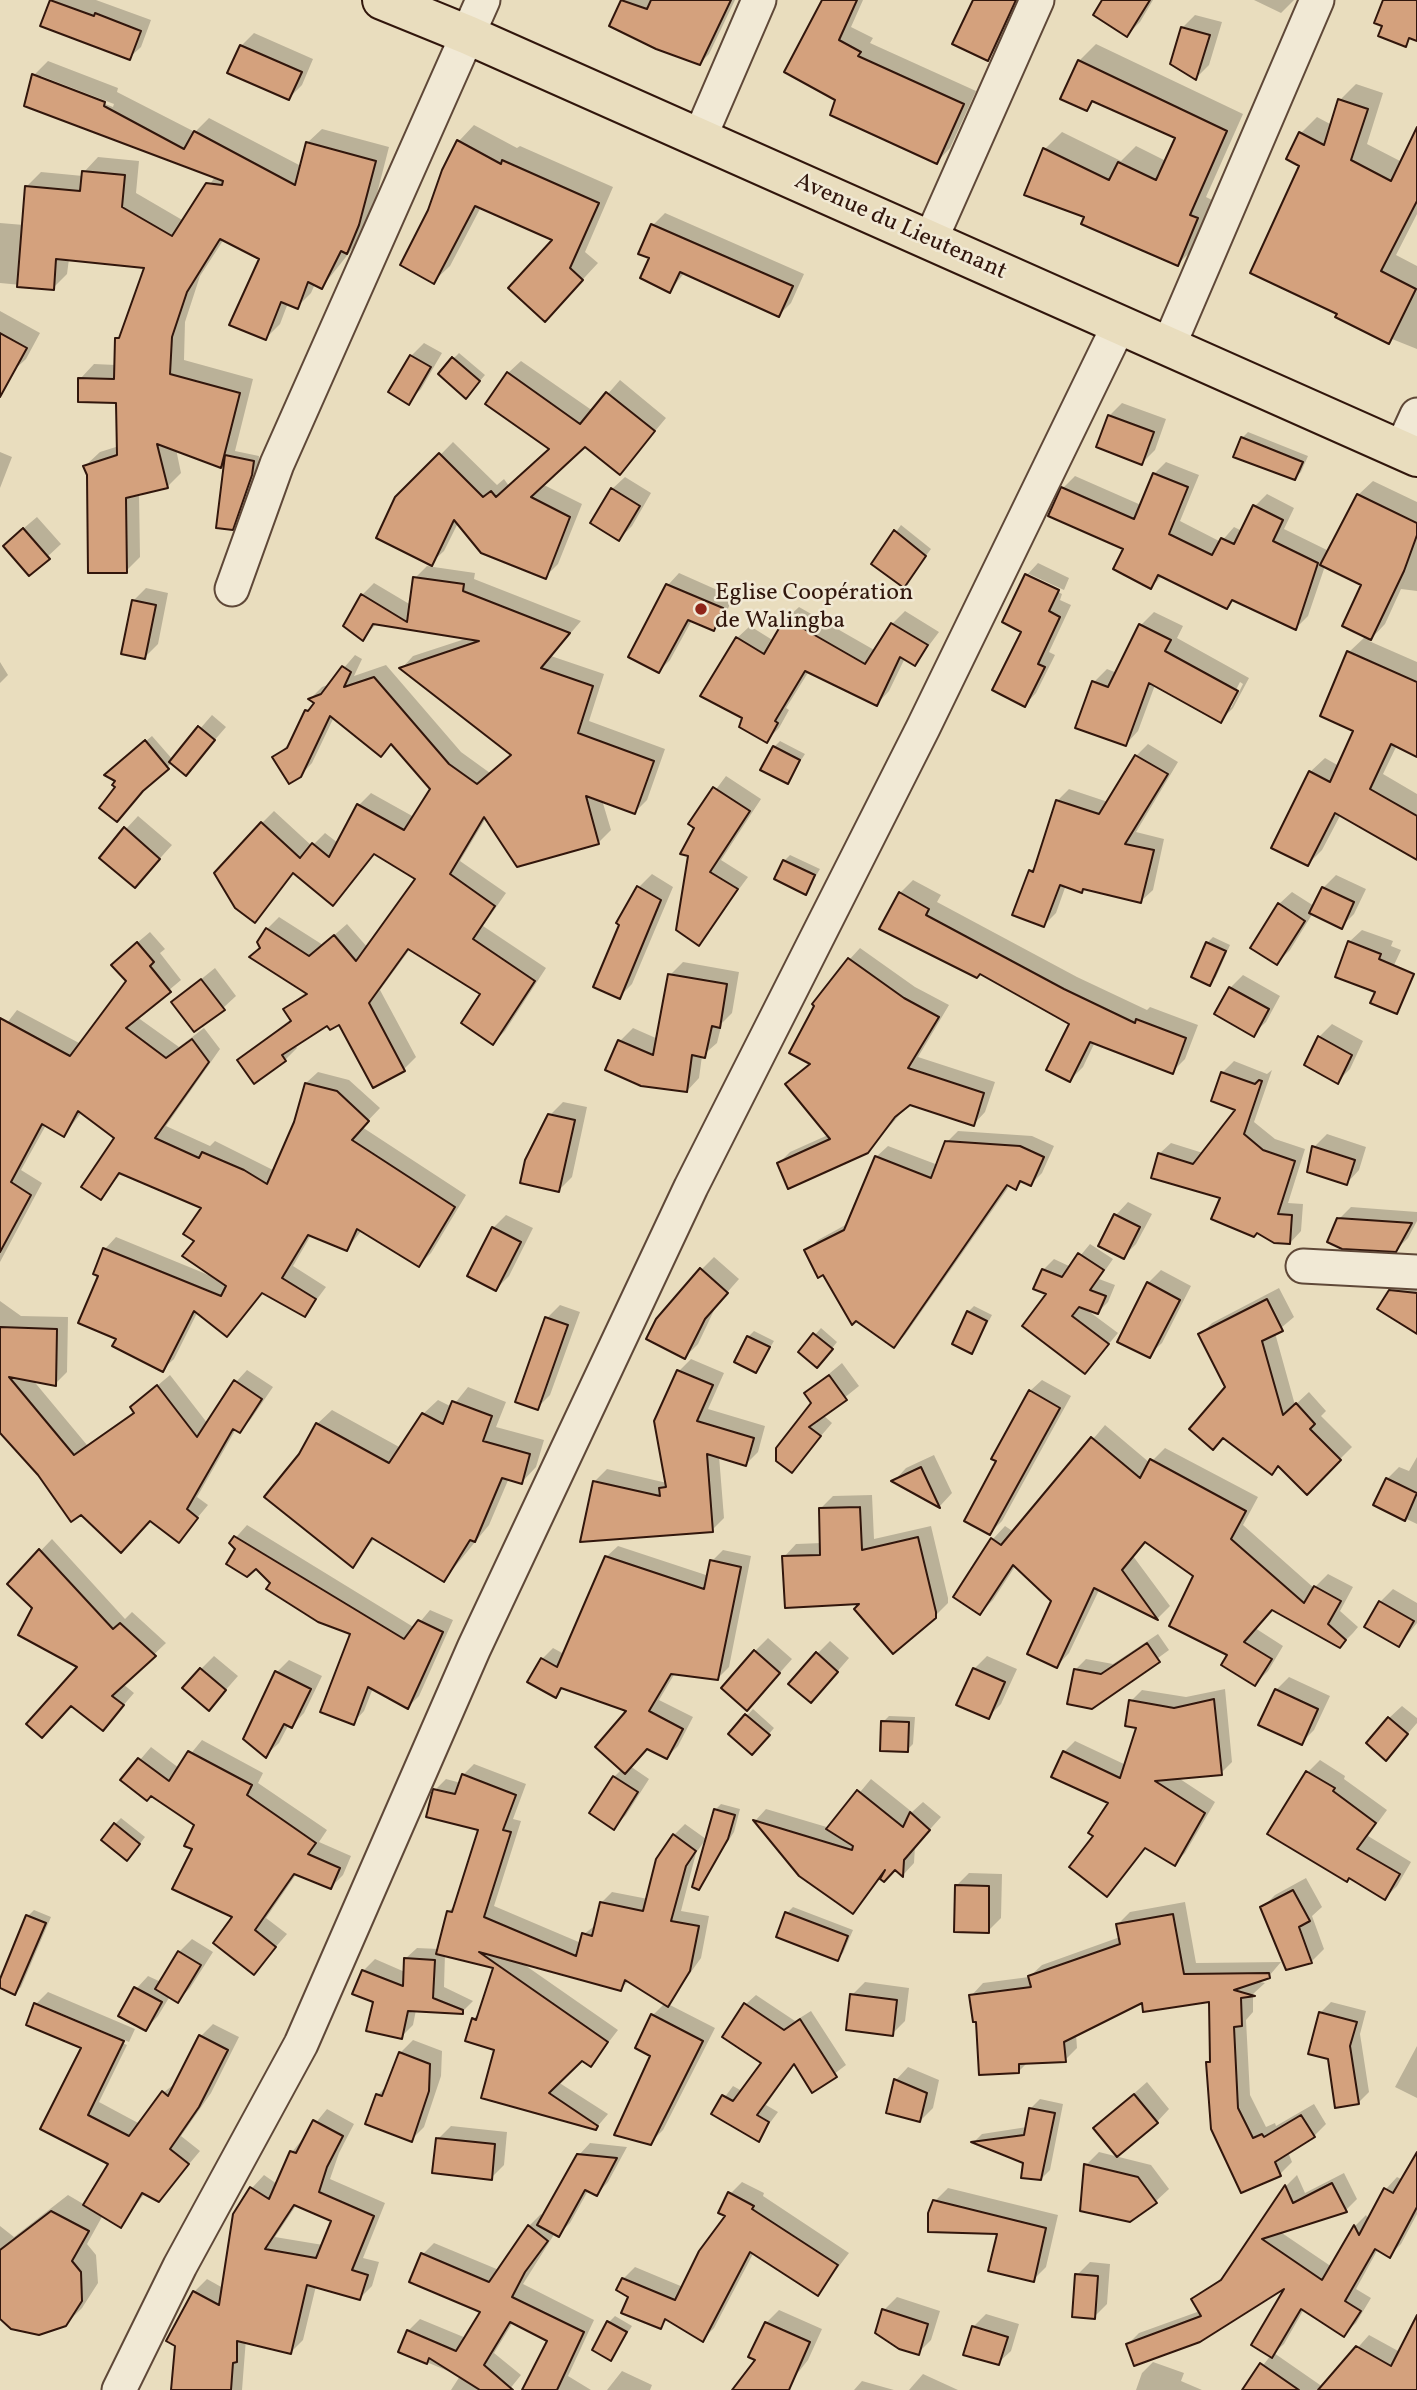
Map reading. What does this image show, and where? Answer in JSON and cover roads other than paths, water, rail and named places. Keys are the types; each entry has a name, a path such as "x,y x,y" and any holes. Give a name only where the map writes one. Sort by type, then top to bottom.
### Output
{"main road":[{"name":"Avenue du Lieutenant","path":"382,0 468,34 1409,454"}],"street":[{"path":"232,589 277,464 483,0"},
{"path":"699,139 758,0"},
{"path":"930,241 1037,0"},
{"path":"1169,345 1317,0"},
{"path":"119,2390 180,2266 301,2044 474,1648 691,1187 923,728 1120,323"},
{"path":"1409,454 1417,415"},
{"path":"1303,1266 1417,1272"}],"place":[{"name":"Eglise Coopération de Walingba","path":"701,609"}]}
